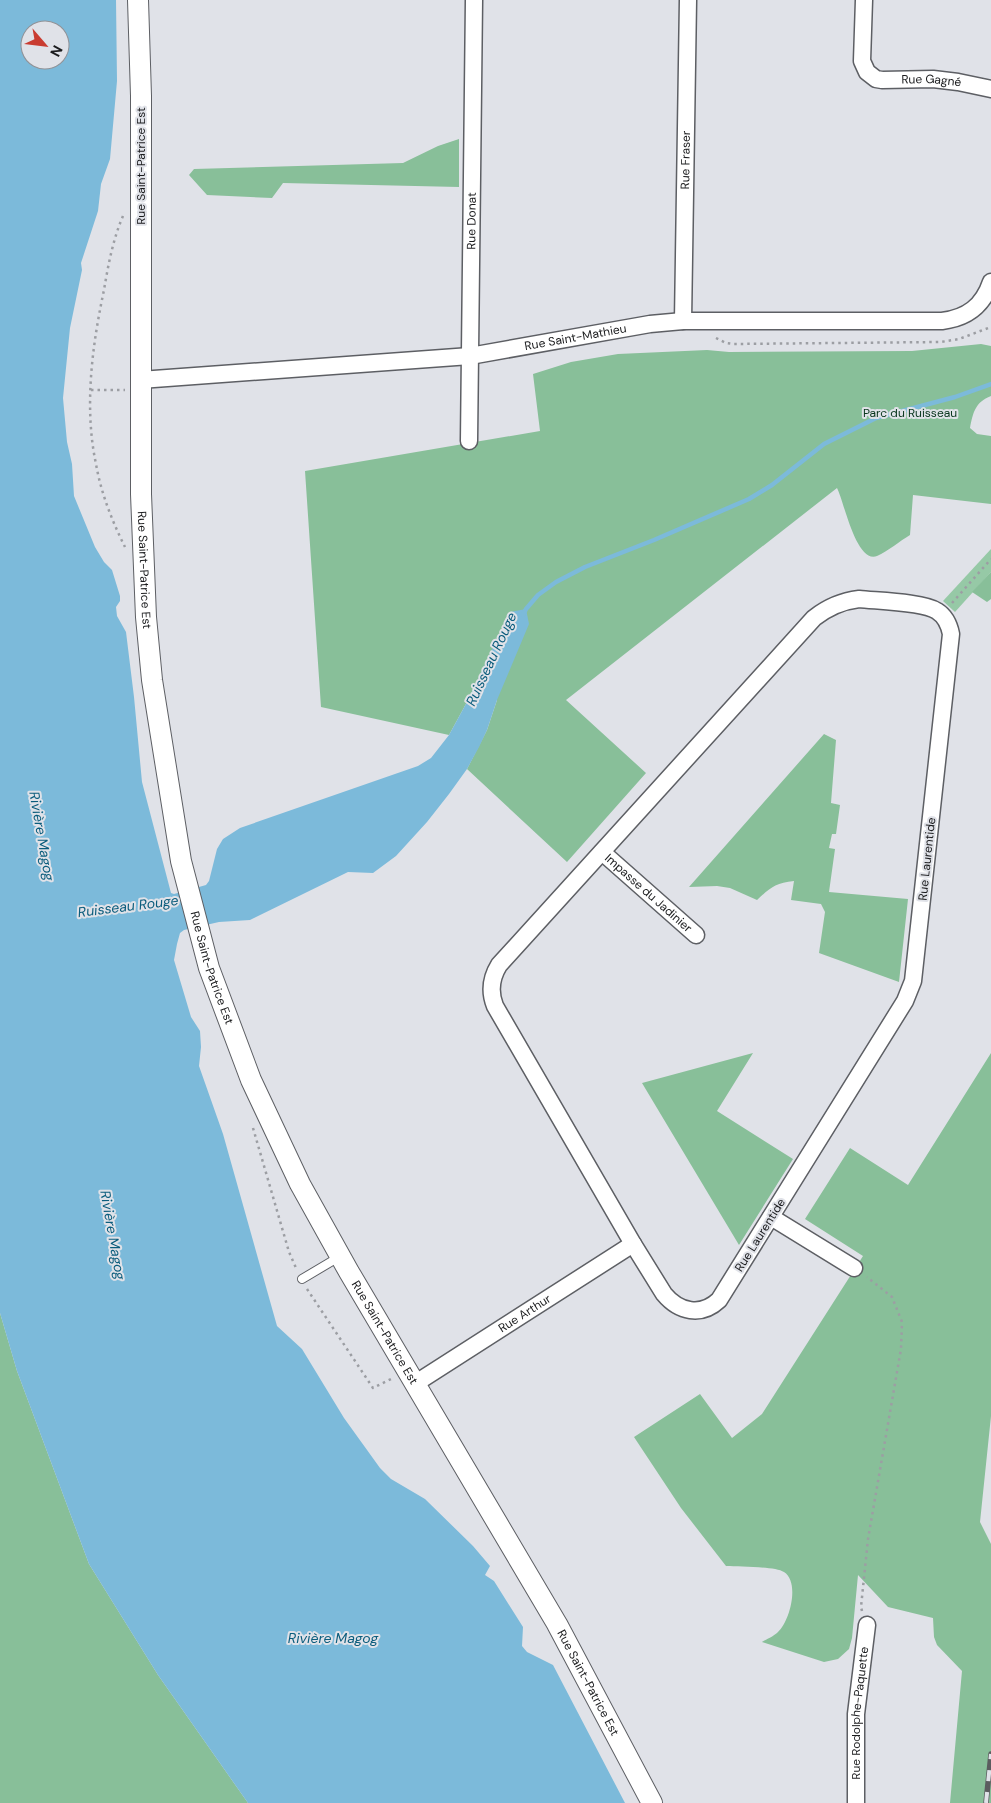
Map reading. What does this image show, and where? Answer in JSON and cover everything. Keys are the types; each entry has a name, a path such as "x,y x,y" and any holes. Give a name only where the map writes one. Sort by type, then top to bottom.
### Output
{"street":[{"name":"Rue Saint-Patrice Est","path":"138,0 141,96 140,380 142,563 152,680 171,805 188,887 209,968 251,1080 300,1184 340,1256 557,1624 652,1803"},
{"name":"Rue Donat","path":"469,441 474,0"},
{"name":"Rue Fraser","path":"684,320 688,0"},
{"name":"Rue Gagné","path":"864,0 862,61 871,76 882,80 946,80 991,89"},
{"name":"Rue Saint-Mathieu","path":"140,380 470,356 650,324 684,320 942,322 964,316 974,310 982,302 991,282"},
{"name":"Rue Laurentide","path":"859,600 928,606 942,615 949,627 951,640 911,988 905,1001 720,1300 707,1309 700,1311 683,1309 670,1300 632,1244 495,1006 491,992 493,978 499,965 822,611 840,602 859,600"},
{"name":"Impasse du Jadinier","path":"602,852 696,935"},
{"path":"771,1216 854,1268"},
{"name":"Rue Arthur","path":"416,1383 632,1244"},
{"name":"Rue Rodolphe-Paquette","path":"856,1803 856,1714 867,1625"}],"lane":[{"path":"302,1279 340,1256"}],"path":[{"path":"140,198 127,208 118,229 98,319 91,390 91,426 99,479 116,529 129,557 142,563"},
{"path":"733,344 941,342 959,339 991,327"},
{"path":"91,390 132,390 140,380"},
{"path":"942,615 991,560"},
{"path":"251,1121 289,1252 302,1279 373,1388 393,1379"},
{"path":"854,1268 892,1297 902,1322 900,1349 868,1539 861,1607 867,1625"}],"green space":[{"path":"459,139 459,187 283,183 272,198 207,195 189,175 194,169 403,163 438,146"},
{"name":"Parc du Ruisseau","path":"981,344 991,346 991,396 981,401 978,405 970,428 977,434 991,436 991,504 913,495 910,535 881,554 870,556 863,551 857,541 837,488 566,700 646,773 567,862 467,769 487,730 497,700 467,702 449,735 321,707 305,471 540,431 533,374 571,362 618,354 707,350 729,352 912,351"},
{"path":"991,549 991,572 955,612 943,601"},
{"path":"991,572 991,599 987,602 972,592"},
{"path":"824,734 836,740 831,803 840,805 836,834 832,834 829,848 835,849 829,892 908,899 899,982 819,953 825,912 821,904 791,900 794,881 773,887 757,900 730,888 717,886 689,887"},
{"path":"753,1053 717,1111 793,1159 739,1245 642,1083"},
{"path":"991,1053 991,1416 980,1522 991,1544 991,1803 950,1803 962,1671 937,1645 934,1637 933,1618 888,1607 858,1575 852,1638 849,1649 838,1659 824,1662 762,1642 778,1632 786,1619 792,1592 792,1584 789,1577 779,1570 726,1566 681,1508 634,1437 700,1394 732,1438 762,1414 863,1256 805,1219 850,1148 908,1185"},
{"path":"0,1313 17,1371 89,1564 158,1675 248,1803 0,1803"}],"water":[{"name":"Rivière Magog","path":"0,0 116,0 117,81 110,159 101,184 98,211 81,263 82,270 70,328 63,398 67,442 72,464 74,496 95,547 104,562 112,570 120,596 120,601 116,607 117,616 126,632 142,782 171,893 174,894 206,885 209,881 217,849 223,839 240,828 418,766 431,758 449,735 467,702 510,612 526,609 529,624 479,747 467,769 449,794 396,856 373,873 348,872 250,920 219,922 184,930 180,933 174,960 191,1017 200,1031 199,1066 223,1134 277,1326 302,1349 344,1418 380,1468 391,1479 425,1499 473,1546 490,1566 485,1575 494,1581 523,1627 522,1646 527,1652 553,1665 625,1803 248,1803 158,1675 89,1564 17,1371 0,1313"}],"waterway":[{"name":"Ruisseau Rouge","path":"523,615 538,595 556,582 585,567 749,499 772,485 824,444 876,418 955,397 991,384"}],"railway":[{"path":"986,1803 991,1754"}]}
